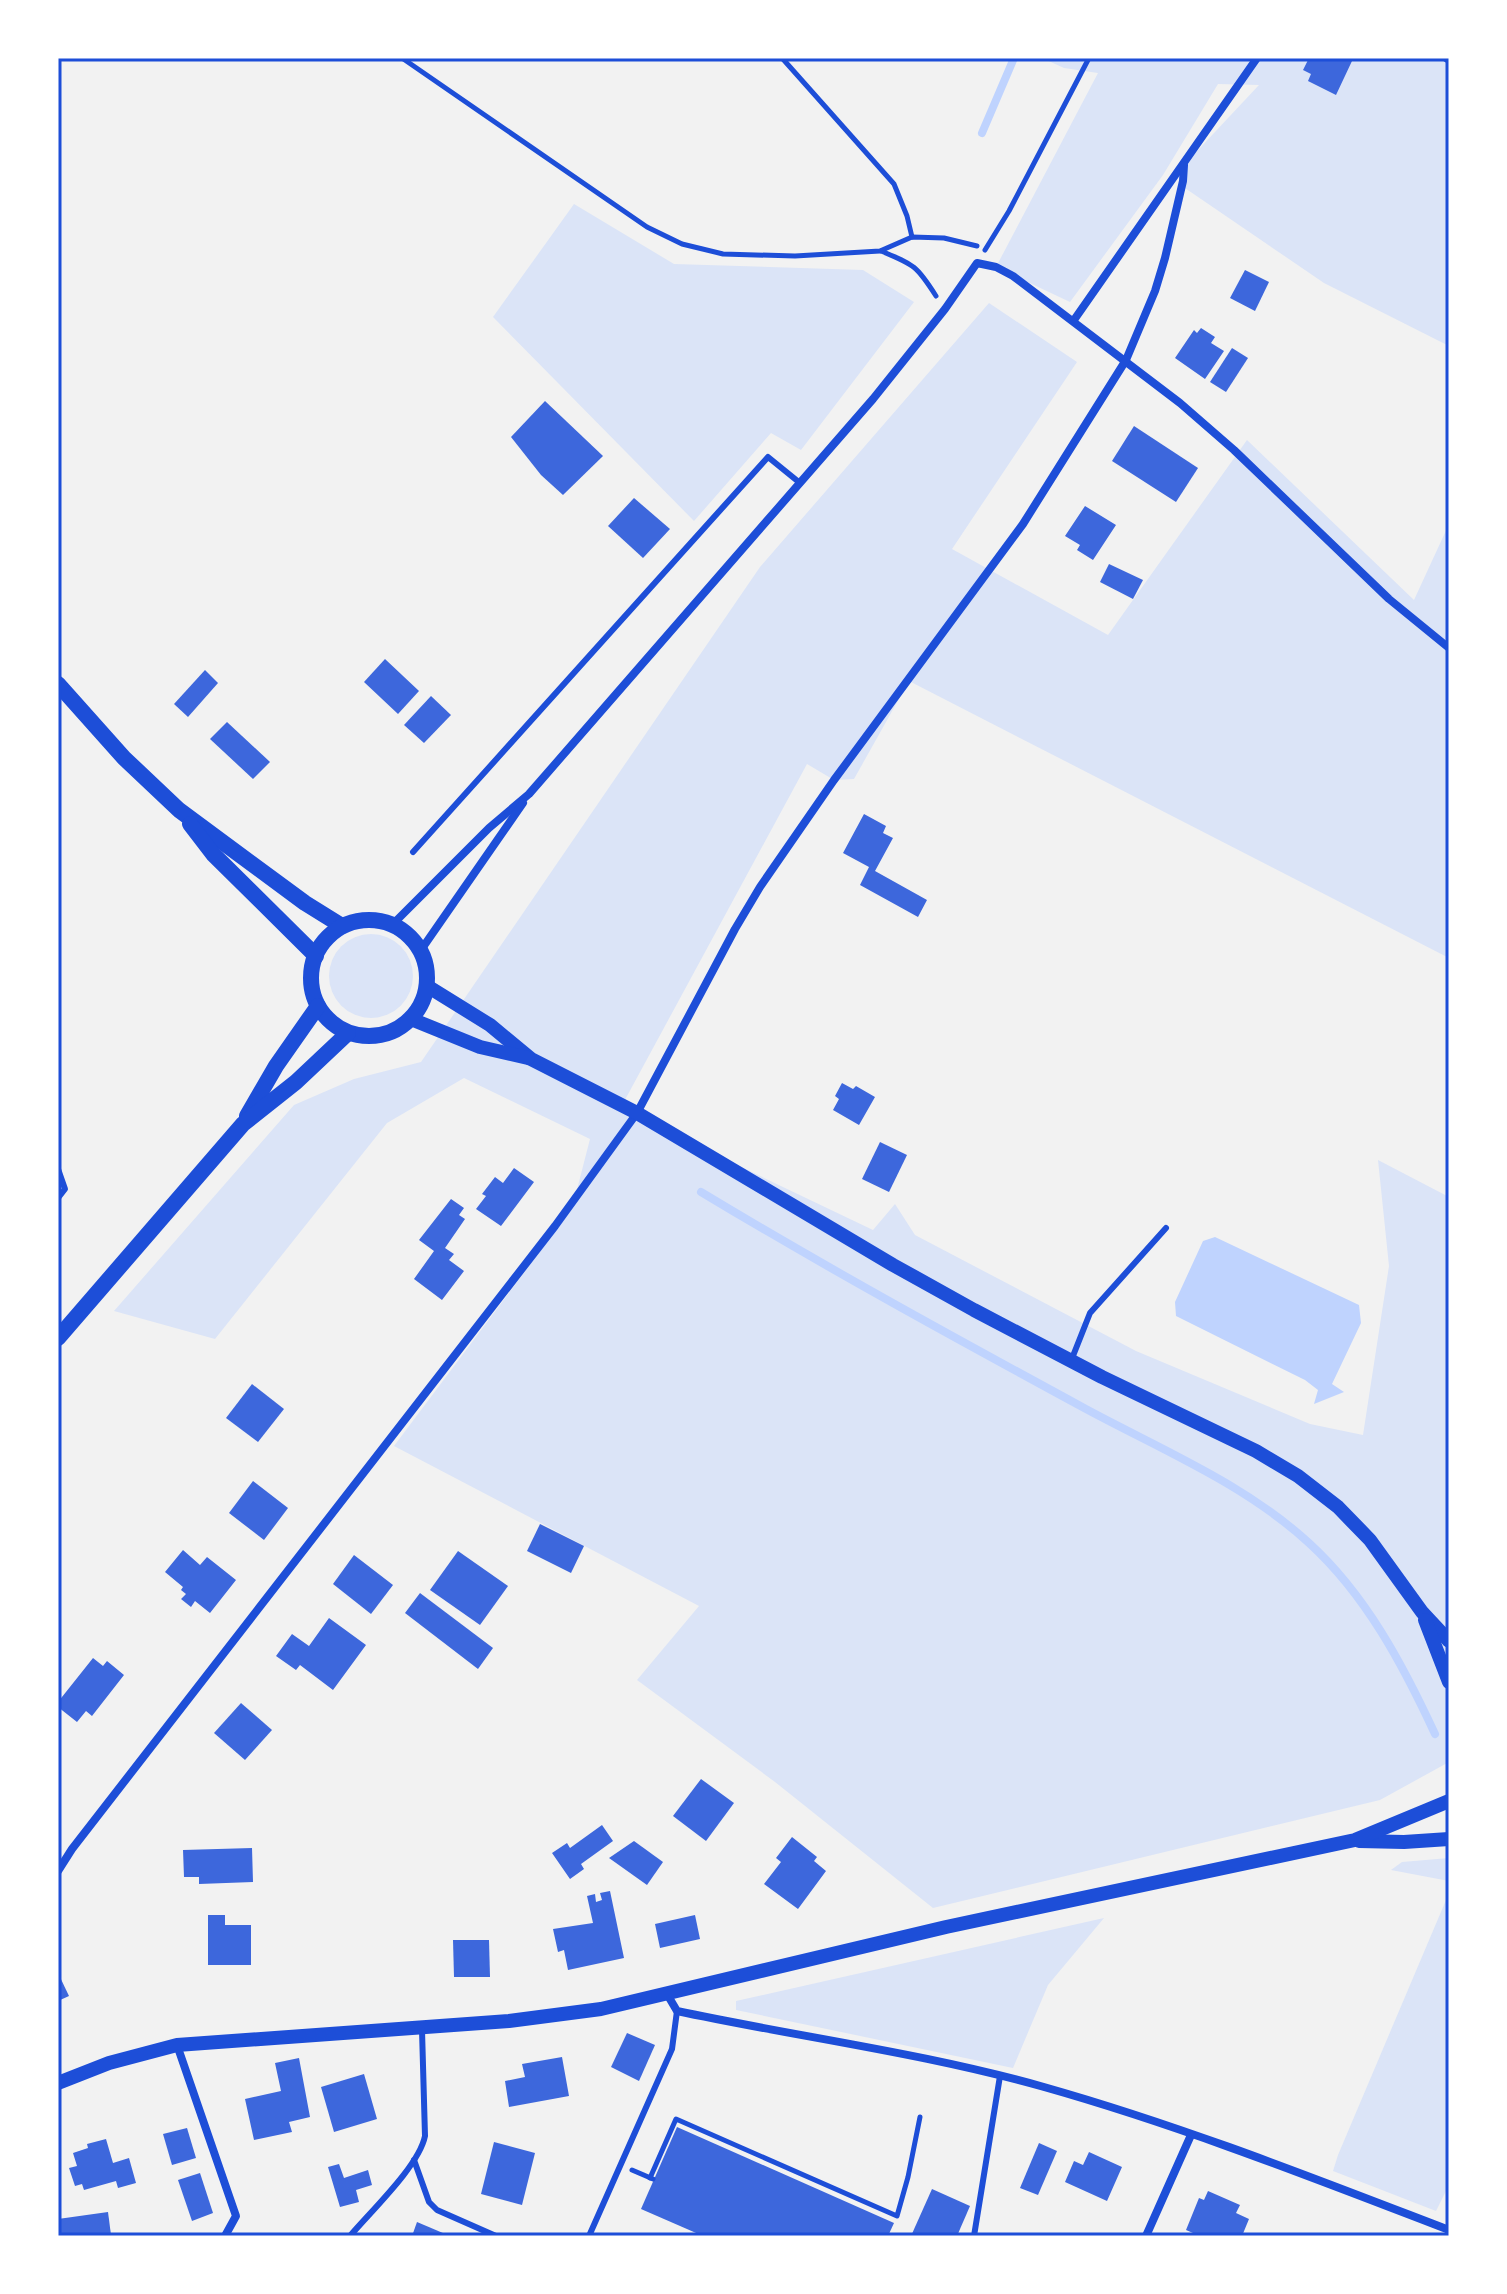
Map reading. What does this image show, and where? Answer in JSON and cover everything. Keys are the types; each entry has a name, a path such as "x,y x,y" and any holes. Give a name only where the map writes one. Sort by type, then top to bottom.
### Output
{"main road":[{"path":"58,684 124,758 218,848 316,956"},
{"path":"218,848 342,926"},
{"path":"367,919 393,924 409,935 421,950 427,968 427,986 422,1004 411,1019 395,1031 377,1036 348,1033 331,1022 318,1006 311,976 316,956 326,939 342,926 367,919"},
{"path":"243,1124 276,1066 318,1006"},
{"path":"58,1338 243,1124 296,1082 348,1033"}],"street":[{"path":"1074,320 1257,58"},
{"path":"58,1871 555,1226 637,1113 760,887 834,780 1023,524 1126,360 1162,269 1184,165"},
{"path":"393,924 489,828 529,794 873,399 945,309 977,263 996,267 1013,276 1126,360 1234,450 1389,599 1449,648"},
{"path":"421,950 529,794"},
{"path":"427,986 490,1025 531,1059 637,1113 893,1265 1071,1361 1256,1451 1298,1476 1338,1507 1370,1540 1422,1612 1449,1641"},
{"path":"411,1019 480,1047 531,1059"},
{"path":"1422,1612 1449,1682"},
{"path":"58,2083 109,2063 177,2045 509,2021 601,2009 946,1927 1355,1840 1449,1801"},
{"path":"1355,1840 1404,1842 1449,1839"},
{"path":"667,1994 677,2011 831,2039 1000,2076 1091,2101 1449,2230"},
{"path":"177,2045 236,2216 225,2236"},
{"path":"1146,2236 1191,2135"}],"lane":[{"path":"413,852 768,457 800,483"},
{"path":"58,1169 65,1189 58,1198"},
{"path":"1071,1361 1090,1313 1166,1228"},
{"path":"589,2236 672,2049 677,2011"},
{"path":"350,2236 423,2145 422,2026"},
{"path":"974,2236 1000,2076"},
{"path":"414,2160 429,2202 437,2210 496,2236"}],"path":[{"path":"402,58 647,227 682,244 723,254 757,256 880,251 912,237 944,238 986,248"},
{"path":"782,58 894,184 912,237"},
{"path":"977,263 1009,211 1089,58"},
{"path":"880,251 911,263 921,271 945,309"},
{"path":"650,2178 676,2119 897,2216 920,2117"}],"shaded area":[{"path":"1042,58 1449,58 1449,346 1324,283 1179,184 1184,165 1259,85 1218,84 1163,175 1070,302 996,267 1098,73 1064,68"},
{"path":"574,204 674,264 863,270 914,302 801,450 771,433 694,521 493,317"},
{"path":"989,303 1077,362 952,549 1108,635 1247,440 1414,600 1449,524 1449,958 909,681 854,779 834,780 807,764 620,1109 873,1230 895,1204 915,1235 1136,1351 1310,1424 1363,1435 1389,1266 1378,1160 1449,1197 1449,1762 1380,1800 933,1908 775,1782 637,1680 699,1606 394,1446 572,1209 590,1139 464,1078 387,1123 215,1339 114,1311 294,1105 354,1079 421,1062 760,567"},
{"path":"371,934 394,941 406,953 413,976 406,999 394,1011 371,1018 348,1011 336,999 329,976 336,953 348,941"},
{"path":"1449,1858 1449,1881 1391,1870 1402,1862"},
{"path":"1449,1893 1449,2185 1436,2211 1333,2171"},
{"path":"1104,1918 1048,1985 1013,2068 736,2010 736,2001"}],"water":[{"path":"1215,1237 1359,1305 1361,1323 1332,1384 1344,1392 1314,1404 1318,1390 1305,1380 1176,1316 1175,1302 1203,1241"}],"building":[{"path":"1309,58 1346,58 1352,61 1336,95 1308,81 1311,74 1303,70"},
{"path":"1245,270 1269,282 1255,311 1230,298"},
{"path":"1201,328 1215,337 1211,343 1224,351 1205,379 1175,358 1194,330 1197,333"},
{"path":"1232,348 1248,358 1226,392 1210,382"},
{"path":"545,401 603,456 563,495 541,475 511,437"},
{"path":"1134,426 1198,468 1176,502 1112,461"},
{"path":"634,498 670,529 643,558 608,526"},
{"path":"1085,506 1116,525 1093,560 1077,550 1080,545 1065,536"},
{"path":"1109,564 1143,580 1133,599 1100,582"},
{"path":"385,659 419,691 398,714 364,682"},
{"path":"205,670 218,683 188,717 174,704"},
{"path":"431,696 451,715 424,743 404,725"},
{"path":"227,722 270,762 253,779 210,739"},
{"path":"864,814 886,826 883,833 893,838 875,871 927,900 918,917 860,885 869,867 843,853"},
{"path":"842,1083 853,1089 856,1086 875,1097 859,1125 833,1110 839,1099 835,1096"},
{"path":"880,1142 907,1155 889,1192 862,1179"},
{"path":"514,1168 534,1182 501,1226 476,1209 486,1196 482,1194 495,1177 503,1183"},
{"path":"451,1199 464,1208 459,1215 465,1219 445,1248 454,1254 449,1260 464,1271 442,1300 414,1279 434,1251 419,1240"},
{"path":"252,1384 284,1409 258,1442 226,1418"},
{"path":"253,1481 288,1508 264,1540 229,1513"},
{"path":"540,1524 584,1546 571,1573 527,1551"},
{"path":"183,1550 200,1565 207,1557 236,1580 210,1613 195,1601 191,1607 181,1599 186,1594 181,1590 183,1587 165,1572"},
{"path":"458,1551 508,1586 480,1625 430,1590"},
{"path":"354,1555 393,1585 371,1614 333,1584"},
{"path":"420,1593 493,1648 478,1669 405,1613"},
{"path":"329,1618 366,1645 333,1690 300,1665 296,1670 276,1656 292,1634 309,1646"},
{"path":"93,1658 103,1666 107,1661 124,1675 92,1716 86,1711 77,1722 58,1707 58,1702"},
{"path":"241,1703 272,1730 245,1760 214,1733"},
{"path":"701,1779 734,1803 706,1841 673,1816"},
{"path":"602,1825 613,1841 581,1864 584,1869 570,1879 552,1853 567,1843 570,1848"},
{"path":"792,1837 817,1857 814,1861 826,1871 798,1909 764,1884 781,1862 776,1858"},
{"path":"634,1841 663,1862 647,1885 609,1858"},
{"path":"252,1848 253,1882 199,1884 199,1877 184,1877 183,1850"},
{"path":"610,1891 624,1958 568,1970 564,1950 558,1952 553,1929 593,1923 587,1896 595,1894 596,1902 602,1900 600,1893"},
{"path":"208,1915 225,1915 225,1925 251,1925 251,1965 208,1965"},
{"path":"695,1915 700,1939 660,1948 655,1924"},
{"path":"453,1940 489,1940 490,1977 454,1977"},
{"path":"58,1973 69,1996 58,2001"},
{"path":"627,2033 655,2045 639,2081 611,2067"},
{"path":"562,2057 569,2096 509,2107 505,2081 525,2077 522,2064"},
{"path":"299,2058 310,2117 289,2122 292,2132 254,2140 245,2099 281,2091 275,2063"},
{"path":"364,2074 377,2119 334,2132 321,2087"},
{"path":"677,2127 894,2223 888,2236 703,2236 641,2209"},
{"path":"187,2128 196,2158 172,2165 163,2134"},
{"path":"106,2139 113,2163 129,2158 136,2183 118,2188 116,2181 84,2190 82,2184 75,2186 69,2168 77,2166 73,2153 88,2148 87,2144"},
{"path":"494,2142 535,2153 522,2205 481,2194"},
{"path":"1039,2143 1057,2151 1038,2195 1020,2188"},
{"path":"1089,2152 1122,2167 1107,2201 1065,2182 1074,2161 1083,2165"},
{"path":"339,2164 344,2178 368,2170 372,2185 356,2190 359,2202 340,2207 328,2167"},
{"path":"200,2173 213,2213 192,2221 178,2180"},
{"path":"932,2189 970,2206 957,2236 911,2236"},
{"path":"1208,2191 1240,2205 1236,2213 1249,2219 1242,2236 1200,2236 1186,2230 1199,2198 1204,2200"},
{"path":"108,2212 111,2235 60,2236 58,2219"},
{"path":"417,2222 450,2236 412,2236"}],"waterway":[{"path":"982,133 1014,58"},
{"path":"701,1192 941,1330 1202,1469 1284,1522 1329,1563 1365,1608 1410,1682 1435,1734"}]}
